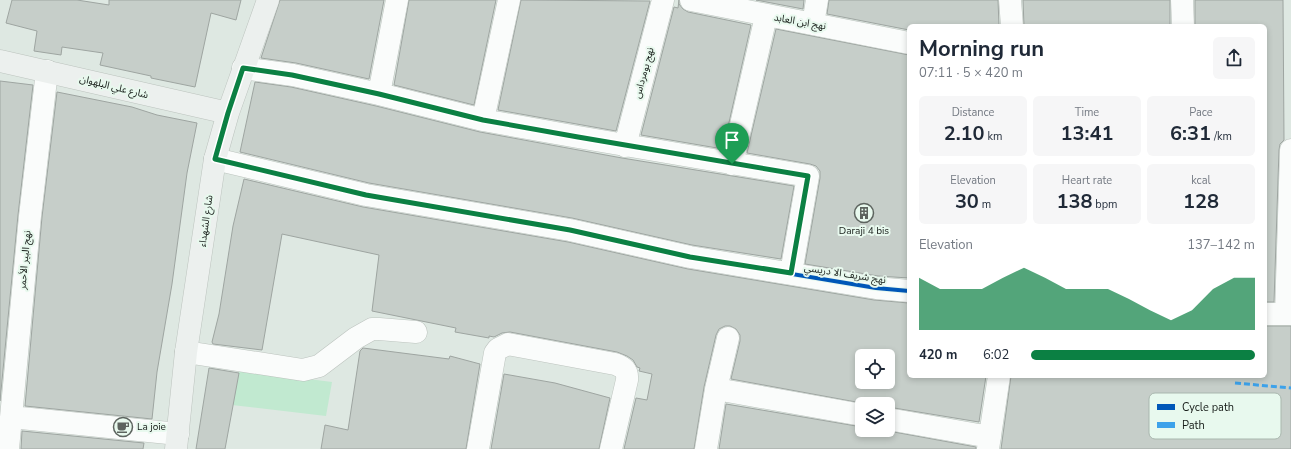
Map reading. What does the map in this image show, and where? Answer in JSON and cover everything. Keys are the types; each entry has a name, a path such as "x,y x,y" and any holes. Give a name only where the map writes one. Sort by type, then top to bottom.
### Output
{"street":[{"name":"شارع الشهداء","path":"177,441 186,352 215,159 243,68 268,0"},
{"path":"379,94 397,0"},
{"path":"483,120 509,0"},
{"name":"نهج بومرداس","path":"625,146 663,0"},
{"name":"نهج ابن العابد","path":"691,0 907,43"},
{"path":"813,24 817,0"},
{"path":"1010,0 1012,24"},
{"path":"1182,0 1183,24"},
{"path":"732,164 766,16"},
{"name":"شارع علي البلهوان","path":"0,61 228,113"},
{"path":"243,68 292,75 379,94 483,120 625,146 808,176 791,273"},
{"name":"نهج البير الأحمر","path":"8,449 30,216 47,71"},
{"path":"1267,314 1289,314 1291,150"},
{"name":"نهج شريف الا دريسي","path":"215,159 366,195 570,230 690,257 876,288 907,291"},
{"path":"186,352 303,370 319,366 356,338 372,329 416,332"},
{"path":"706,449 716,389 728,338"},
{"path":"478,449 495,354 498,349 508,344 615,364 626,370 628,376 611,449"},
{"path":"895,421 989,443 999,378"},
{"path":"716,389 855,414"},
{"path":"11,417 177,441"}],"green space":[{"path":"239,370 332,382 326,416 232,405"}],"building":[{"path":"12,0 77,0 109,5 109,0 241,0 236,20 211,13 195,87 100,65 103,53 62,47 61,55 34,51 37,31 6,23"},
{"path":"280,0 384,0 369,79 296,63 261,58"},
{"path":"409,0 496,0 474,105 394,85"},
{"path":"521,0 650,1 616,131 498,110"},
{"path":"679,0 679,4 688,12 751,25 723,149 641,135 674,7 678,8"},
{"path":"756,0 804,0 803,9"},
{"path":"829,0 998,0 999,24 907,24 907,30 827,14"},
{"path":"1023,0 1170,0 1170,24 1024,24"},
{"path":"1195,0 1283,0 1284,140 1280,144 1279,150 1274,302 1267,302 1267,24 1195,24"},
{"path":"776,29 907,55 907,278 878,276 805,264 820,171 816,166 810,164 747,153"},
{"path":"0,81 33,85 18,215 0,401"},
{"path":"255,82 291,87 376,106 480,132 622,158 794,186 781,259 692,245 572,218 369,183 240,152"},
{"path":"57,92 132,107 157,115 197,123 187,173 172,284 157,372 152,419 25,406 42,217"},
{"path":"244,179 363,207 568,242 688,269 874,300 907,303 907,378 986,378 979,422 895,408 895,397 855,397 855,402 731,379 740,341 740,335 736,329 730,326 725,326 719,329 716,335 704,387 694,449 624,449 636,398 647,400 652,374 639,371 640,368 637,367 633,360 627,356 617,352 510,332 502,333 494,337 489,336 489,338 455,332 456,328 372,311 379,255 282,234 262,350 213,344 212,342 219,314 233,226"},
{"path":"1267,326 1291,326 1291,449 1001,449 1011,378 1267,378"},
{"path":"363,348 449,359 450,356 480,364 466,449 321,449 325,425 348,430 360,351"},
{"path":"209,368 239,373 225,449 196,449"},
{"path":"504,374 555,383 610,398 599,449 491,449"},
{"path":"726,404 855,426 855,437 895,437 895,432 976,447 976,449 719,449"},
{"path":"22,431 144,443 143,449 21,449"}],"marked path":[{"path":"1235,383 1291,388"}],"cycle path":[{"path":"243,68 293,75 379,94 483,120 808,176 791,273"},
{"path":"215,159 366,195 570,230 690,257 876,288 907,291"}],"place":[{"name":"Daraji 4 bis","path":"864,213"},
{"name":"La joie","path":"123,427"}],"route":[{"path":"243,68 292,75 379,94 483,120 732,164 808,176 791,273 690,257 570,230 366,195 215,159 243,68"}]}
